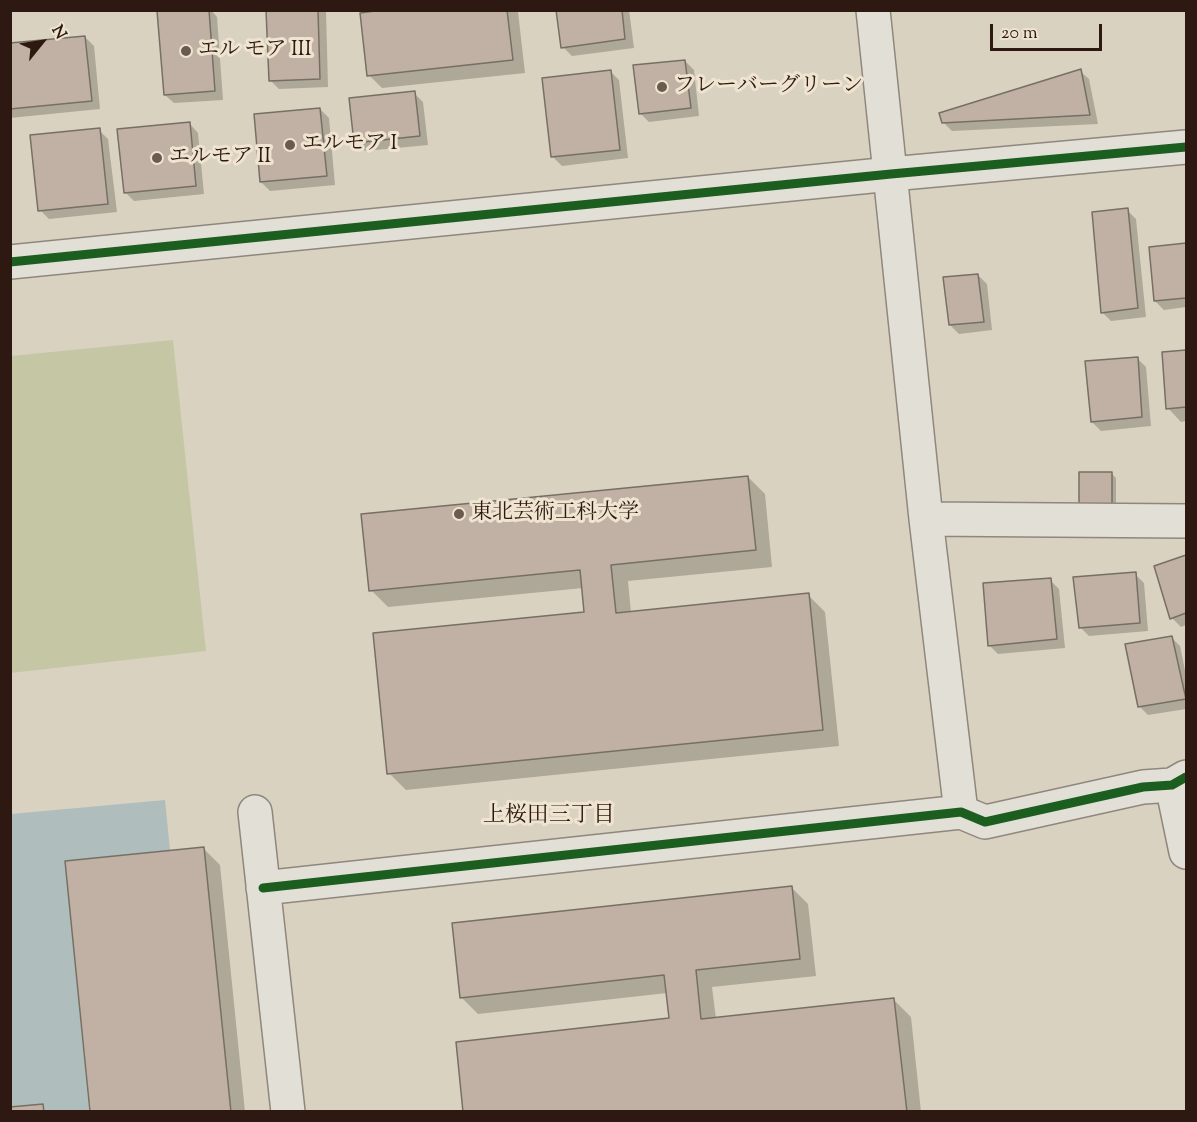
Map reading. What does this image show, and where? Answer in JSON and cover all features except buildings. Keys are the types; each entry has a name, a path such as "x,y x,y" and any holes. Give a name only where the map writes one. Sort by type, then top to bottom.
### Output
{"street":[{"path":"873,10 926,519 960,813"},
{"path":"10,262 891,174 1186,147"},
{"path":"926,519 1186,521"},
{"path":"263,888 960,813 985,822 1179,781 1186,852"},
{"path":"255,812 288,1112"}],"green space":[{"path":"173,340 206,651 11,673 11,356"}],"shaded area":[{"path":"165,800 170,850 65,861 89,1111 44,1111 42,1104 11,1107 11,814"}],"cycle path":[{"path":"10,262 891,174 1186,147"},
{"path":"263,888 961,812 985,822 1143,787 1172,785 1186,777"}],"place":[{"name":"エル モア III","path":"186,51"},
{"name":"フレーバーグリーン","path":"662,87"},
{"name":"エルモア I","path":"290,145"},
{"name":"エルモア II","path":"157,158"},
{"name":"東北芸術工科大学","path":"459,514"}],"district":[{"name":"上桜田三丁目","path":"549,817"}]}
